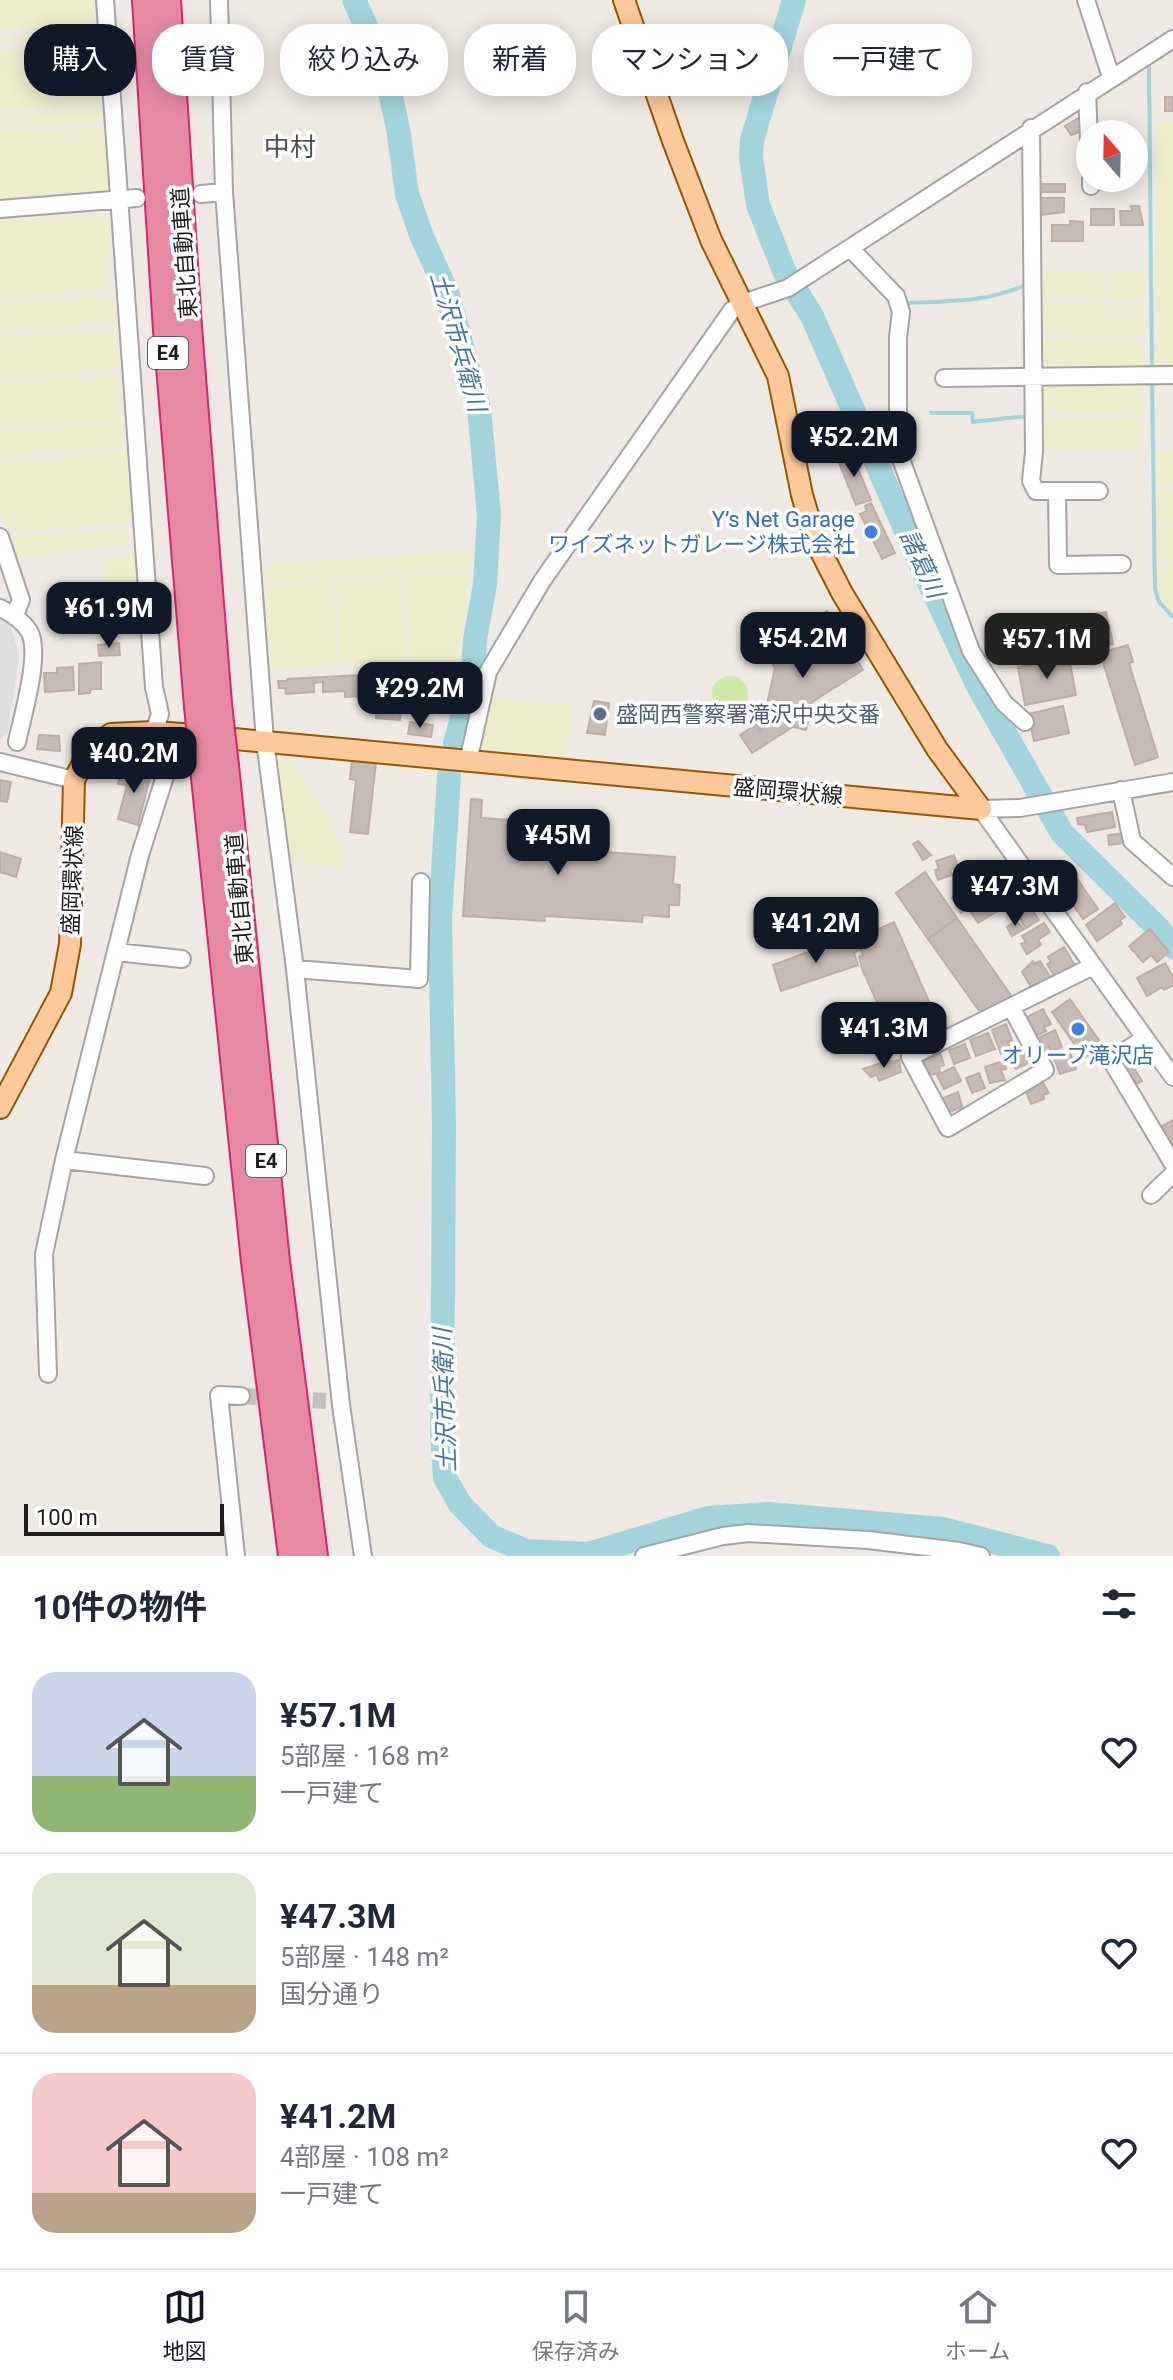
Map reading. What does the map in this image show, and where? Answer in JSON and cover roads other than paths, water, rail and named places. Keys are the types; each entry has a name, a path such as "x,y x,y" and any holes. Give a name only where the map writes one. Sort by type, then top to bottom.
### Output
{"highway":[{"name":"東北自動車道","path":"145,0 166,330 214,767 252,1247 291,1556"},
{"name":"東北自動車道","path":"168,0 192,374 208,705"},
{"name":"東北自動車道","path":"214,767 315,1556"}],"main road":[{"path":"624,0 711,240 778,376 802,495 816,542 842,593 929,737 981,809"},
{"name":"盛岡環状線","path":"0,1108 61,993 70,944 74,780 90,750 111,734 154,732 265,741 981,809"}],"street":[{"path":"105,0 154,687 160,714 154,732"},
{"path":"219,0 224,192 265,741 295,969 334,1403 363,1556"},
{"path":"1086,0 1111,77"},
{"path":"468,762 488,672 526,607 732,310 743,303 788,288 1173,39"},
{"path":"1087,92 1088,120"},
{"path":"1031,128 1029,377 1034,452 1031,481 1036,491 1099,491"},
{"path":"201,194 224,192"},
{"path":"0,209 137,198"},
{"path":"850,248 896,296 901,312 898,337 898,451 971,651 1004,703 1025,722"},
{"path":"944,378 1159,375"},
{"path":"1057,491 1058,565 1122,564"},
{"path":"0,537 21,600 7,611 30,632 34,653 21,686 17,742"},
{"path":"48,1374 44,1254 64,1160 152,814 182,734"},
{"path":"0,762 74,780"},
{"path":"981,809 1020,808 1173,782"},
{"path":"1121,790 1132,841 1173,877"},
{"path":"981,809 1173,1077"},
{"path":"295,969 419,979 421,882"},
{"path":"116,952 182,959"},
{"path":"1011,1007 1045,1070 948,1128 910,1057 1093,966"},
{"path":"1145,1038 1111,1060 1173,1164"},
{"path":"64,1160 205,1176"},
{"path":"1151,1195 1173,1174"},
{"path":"236,1556 219,1395 241,1396"},
{"path":"644,1556 723,1536 748,1533 868,1540 981,1556"}],"waterway":[{"name":"土沢市兵衛川","path":"354,0 384,65 398,128 407,194 447,292 479,408 489,515 485,584 475,640 472,683 455,743"},
{"name":"諸葛川","path":"794,0 752,140 751,157 758,205 785,273 812,316 924,572 978,686 1062,833 1159,929 1173,947"},
{"path":"1149,67 1152,373"},
{"path":"904,303 982,298 1028,284"},
{"path":"1152,381 1155,589 1159,602 1173,617"},
{"path":"931,413 972,413 973,422 1028,416"},
{"name":"土沢市兵衛川","path":"449,776 440,919 444,1126 442,1432 445,1478 460,1504 491,1536 526,1551 588,1554 708,1518 769,1514 943,1529 1048,1556"}],"tunnel":[{"path":"241,1396 326,1401"}],"place":[{"name":"Y’s Net Garage ワイズネットガレージ株式会社","path":"871,532"},
{"name":"盛岡西警察署滝沢中央交番","path":"600,714"},
{"name":"オリーブ滝沢店","path":"1078,1029"}],"district":[{"name":"中村","path":"290,147"}]}
